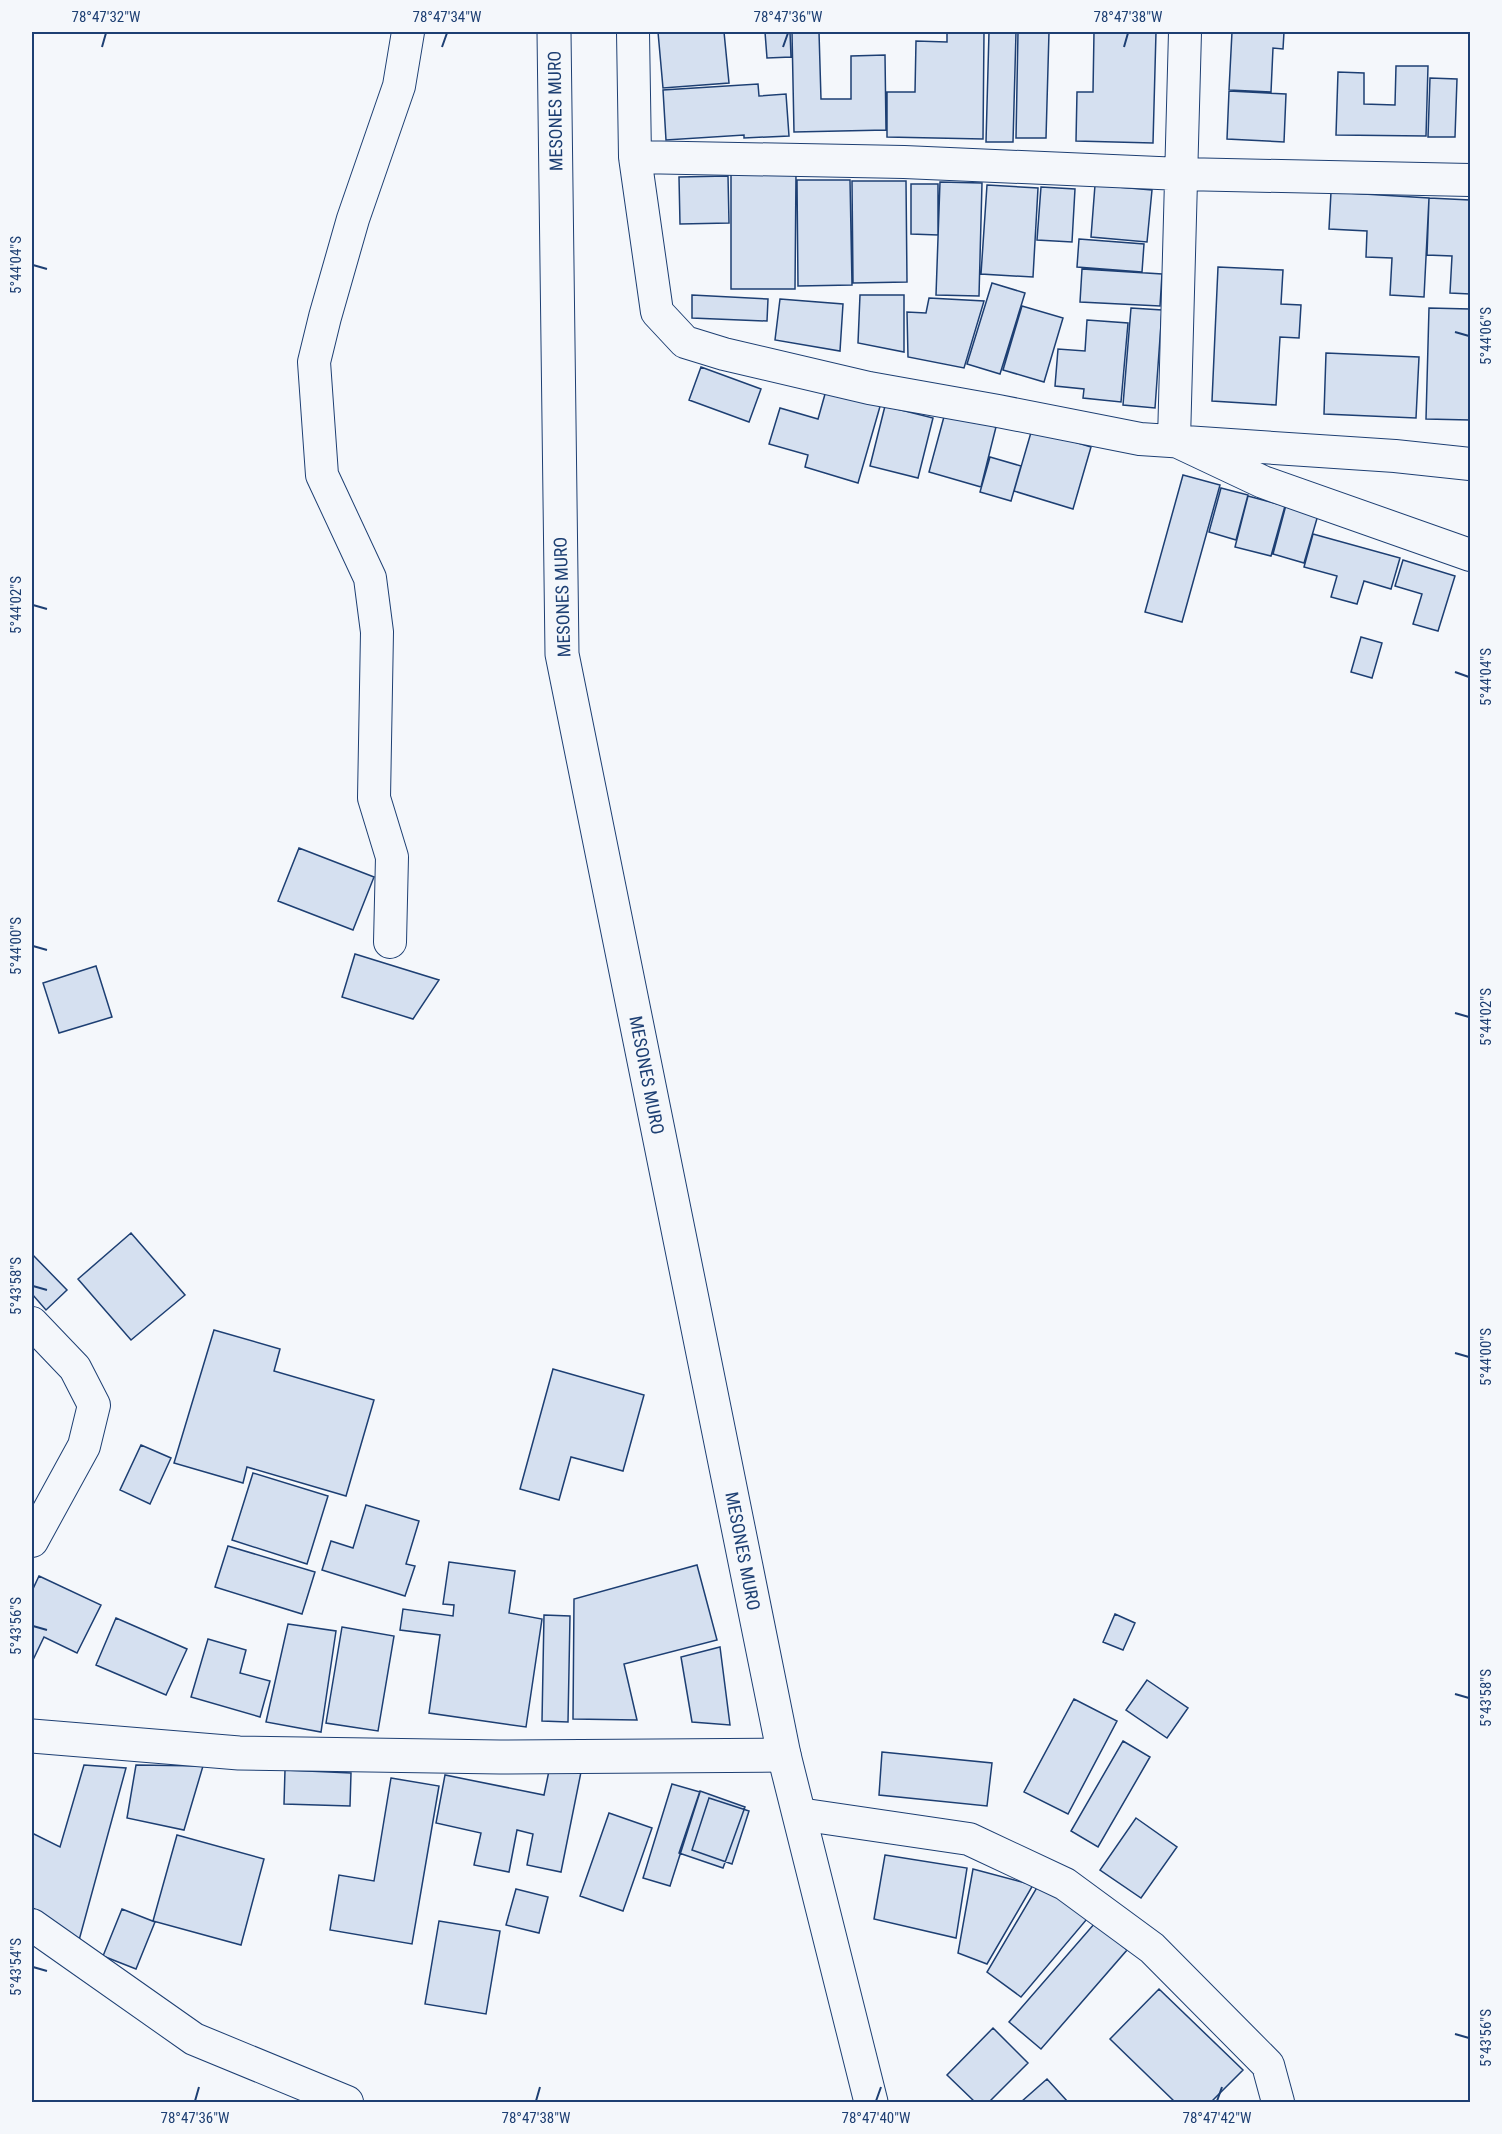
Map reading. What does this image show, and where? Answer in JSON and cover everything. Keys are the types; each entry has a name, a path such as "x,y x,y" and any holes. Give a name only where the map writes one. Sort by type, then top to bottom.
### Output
{"main road":[{"name":"MESONES MURO","path":"554,32 561,654 784,1755 871,2103"},
{"path":"32,1736 251,1754 500,1757 784,1755"}],"street":[{"path":"390,942 392,857 374,798 377,632 370,578 322,475 315,362 325,317 353,219 399,86 408,32"},
{"path":"633,32 635,157 657,312 685,342 724,354 869,388 1140,439 1395,456 1470,464"},
{"path":"1174,440 1185,32"},
{"path":"635,157 904,162 1181,174 1470,180"},
{"path":"1174,440 1263,482 1470,555"},
{"path":"32,1323 75,1368 94,1405 84,1446 32,1541"},
{"path":"800,1814 969,1839 1065,1884 1152,1948 1268,2065 1278,2103"},
{"path":"32,1925 194,2039 347,2103"}],"building":[{"path":"658,32 724,32 729,83 663,88"},
{"path":"765,32 790,32 791,57 767,58"},
{"path":"792,32 819,32 821,99 851,99 851,56 885,55 886,130 794,132"},
{"path":"947,32 984,32 983,139 887,137 887,92 915,92 916,41 947,42"},
{"path":"989,32 1016,32 1013,142 986,142"},
{"path":"1018,32 1049,32 1046,138 1016,138"},
{"path":"1094,32 1156,32 1153,143 1076,141 1077,92 1093,92"},
{"path":"1232,32 1284,32 1283,49 1273,48 1271,92 1229,90"},
{"path":"1396,66 1428,66 1426,136 1336,135 1338,72 1364,73 1364,104 1395,105"},
{"path":"1430,78 1457,79 1455,137 1428,137"},
{"path":"758,84 759,96 786,94 789,136 744,138 744,135 666,140 663,90"},
{"path":"1229,91 1286,94 1284,142 1227,139"},
{"path":"731,172 796,173 795,289 731,289"},
{"path":"728,176 729,223 680,224 679,177"},
{"path":"797,180 850,180 852,285 798,286"},
{"path":"852,181 906,181 907,282 853,283"},
{"path":"940,182 982,183 979,296 936,295"},
{"path":"911,184 938,184 938,235 911,234"},
{"path":"987,185 1038,188 1033,277 981,274"},
{"path":"1095,185 1152,190 1147,242 1091,237"},
{"path":"1041,187 1075,189 1072,242 1037,240"},
{"path":"1331,192 1429,198 1424,297 1390,295 1392,258 1366,257 1367,231 1329,229"},
{"path":"1429,198 1470,200 1470,294 1450,293 1452,256 1427,255"},
{"path":"1079,239 1144,244 1142,272 1077,267"},
{"path":"1218,267 1283,270 1281,304 1301,305 1299,338 1280,337 1276,405 1212,401"},
{"path":"1082,269 1162,274 1160,306 1080,302"},
{"path":"992,283 1025,293 1000,374 967,364"},
{"path":"692,295 768,299 767,321 692,318"},
{"path":"860,295 904,295 904,352 858,343"},
{"path":"929,298 984,301 964,368 908,357 907,312 926,313"},
{"path":"780,299 843,304 840,351 775,340"},
{"path":"1022,306 1063,318 1044,382 1003,370"},
{"path":"1131,308 1162,310 1155,408 1123,405"},
{"path":"1429,308 1470,309 1470,420 1426,419"},
{"path":"1087,320 1128,323 1121,402 1083,398 1084,389 1055,386 1058,349 1085,351"},
{"path":"1326,353 1419,357 1416,418 1324,414"},
{"path":"701,367 761,389 749,422 689,400"},
{"path":"827,387 881,403 858,483 805,467 808,455 769,444 780,408 818,419"},
{"path":"885,406 933,418 918,478 870,466"},
{"path":"945,413 996,427 981,487 929,472"},
{"path":"1032,429 1091,447 1073,509 1014,491"},
{"path":"990,457 1021,466 1011,501 980,492"},
{"path":"1183,475 1220,485 1182,622 1145,612"},
{"path":"1221,488 1248,495 1236,540 1209,532"},
{"path":"1248,496 1285,506 1271,556 1235,547"},
{"path":"1286,505 1318,515 1304,563 1273,554"},
{"path":"1313,534 1400,558 1391,589 1364,581 1357,604 1331,597 1337,576 1304,567"},
{"path":"1403,560 1455,576 1438,631 1413,624 1422,594 1395,586"},
{"path":"1361,637 1382,643 1372,678 1351,672"},
{"path":"299,848 374,877 353,930 278,901"},
{"path":"355,954 439,980 413,1019 342,997"},
{"path":"96,966 112,1017 59,1033 43,983"},
{"path":"131,1233 185,1295 131,1340 78,1279"},
{"path":"32,1254 67,1290 46,1310 32,1294"},
{"path":"214,1330 280,1349 274,1371 374,1400 346,1496 247,1467 243,1483 174,1463"},
{"path":"553,1369 644,1395 623,1471 571,1457 559,1500 520,1489"},
{"path":"141,1445 171,1458 150,1504 120,1490"},
{"path":"253,1473 328,1496 307,1564 232,1540"},
{"path":"366,1505 419,1521 406,1564 415,1566 405,1596 322,1570 331,1541 353,1548"},
{"path":"228,1546 315,1572 302,1614 215,1587"},
{"path":"449,1562 515,1571 509,1613 542,1619 526,1727 429,1713 440,1635 400,1630 403,1609 453,1616 454,1605 443,1604"},
{"path":"697,1565 717,1640 624,1664 637,1720 573,1719 574,1599"},
{"path":"39,1576 101,1605 77,1653 44,1637 32,1662 32,1591"},
{"path":"1115,1614 1135,1623 1123,1650 1103,1642"},
{"path":"544,1615 570,1616 568,1722 542,1721"},
{"path":"116,1618 187,1649 166,1695 96,1665"},
{"path":"288,1624 336,1631 321,1732 266,1722"},
{"path":"342,1627 394,1636 378,1731 326,1723"},
{"path":"208,1639 246,1650 240,1673 270,1681 260,1717 191,1697"},
{"path":"720,1647 730,1725 692,1722 681,1657"},
{"path":"1147,1680 1188,1708 1167,1738 1126,1710"},
{"path":"1074,1699 1117,1721 1068,1814 1024,1792"},
{"path":"1123,1741 1150,1757 1098,1847 1071,1831"},
{"path":"882,1752 992,1763 987,1806 879,1795"},
{"path":"84,1765 126,1768 78,1944 32,1907 32,1833 60,1847"},
{"path":"136,1765 203,1766 184,1830 127,1818"},
{"path":"550,1766 581,1772 561,1872 527,1865 533,1834 517,1830 509,1872 474,1865 481,1833 436,1823 445,1775 544,1795"},
{"path":"285,1770 351,1773 350,1806 284,1804"},
{"path":"391,1778 439,1786 412,1944 330,1930 339,1875 374,1881"},
{"path":"672,1784 700,1792 670,1886 643,1878"},
{"path":"700,1791 745,1807 723,1868 679,1853"},
{"path":"709,1798 749,1811 732,1864 692,1850"},
{"path":"609,1813 652,1828 623,1911 580,1896"},
{"path":"1136,1818 1177,1847 1141,1898 1100,1870"},
{"path":"177,1835 264,1859 241,1945 153,1921"},
{"path":"885,1855 967,1868 956,1938 874,1919"},
{"path":"973,1869 1033,1885 987,1964 958,1953"},
{"path":"1039,1884 1087,1919 1021,1997 987,1972"},
{"path":"516,1889 548,1897 539,1933 506,1925"},
{"path":"122,1909 155,1922 136,1969 103,1956"},
{"path":"439,1921 500,1931 486,2014 425,2004"},
{"path":"1095,1923 1127,1950 1041,2049 1009,2022"},
{"path":"1159,1989 1243,2070 1211,2102 1175,2102 1110,2039"},
{"path":"993,2028 1028,2063 989,2102 975,2102 947,2075"},
{"path":"1047,2079 1068,2102 1021,2102"}]}
